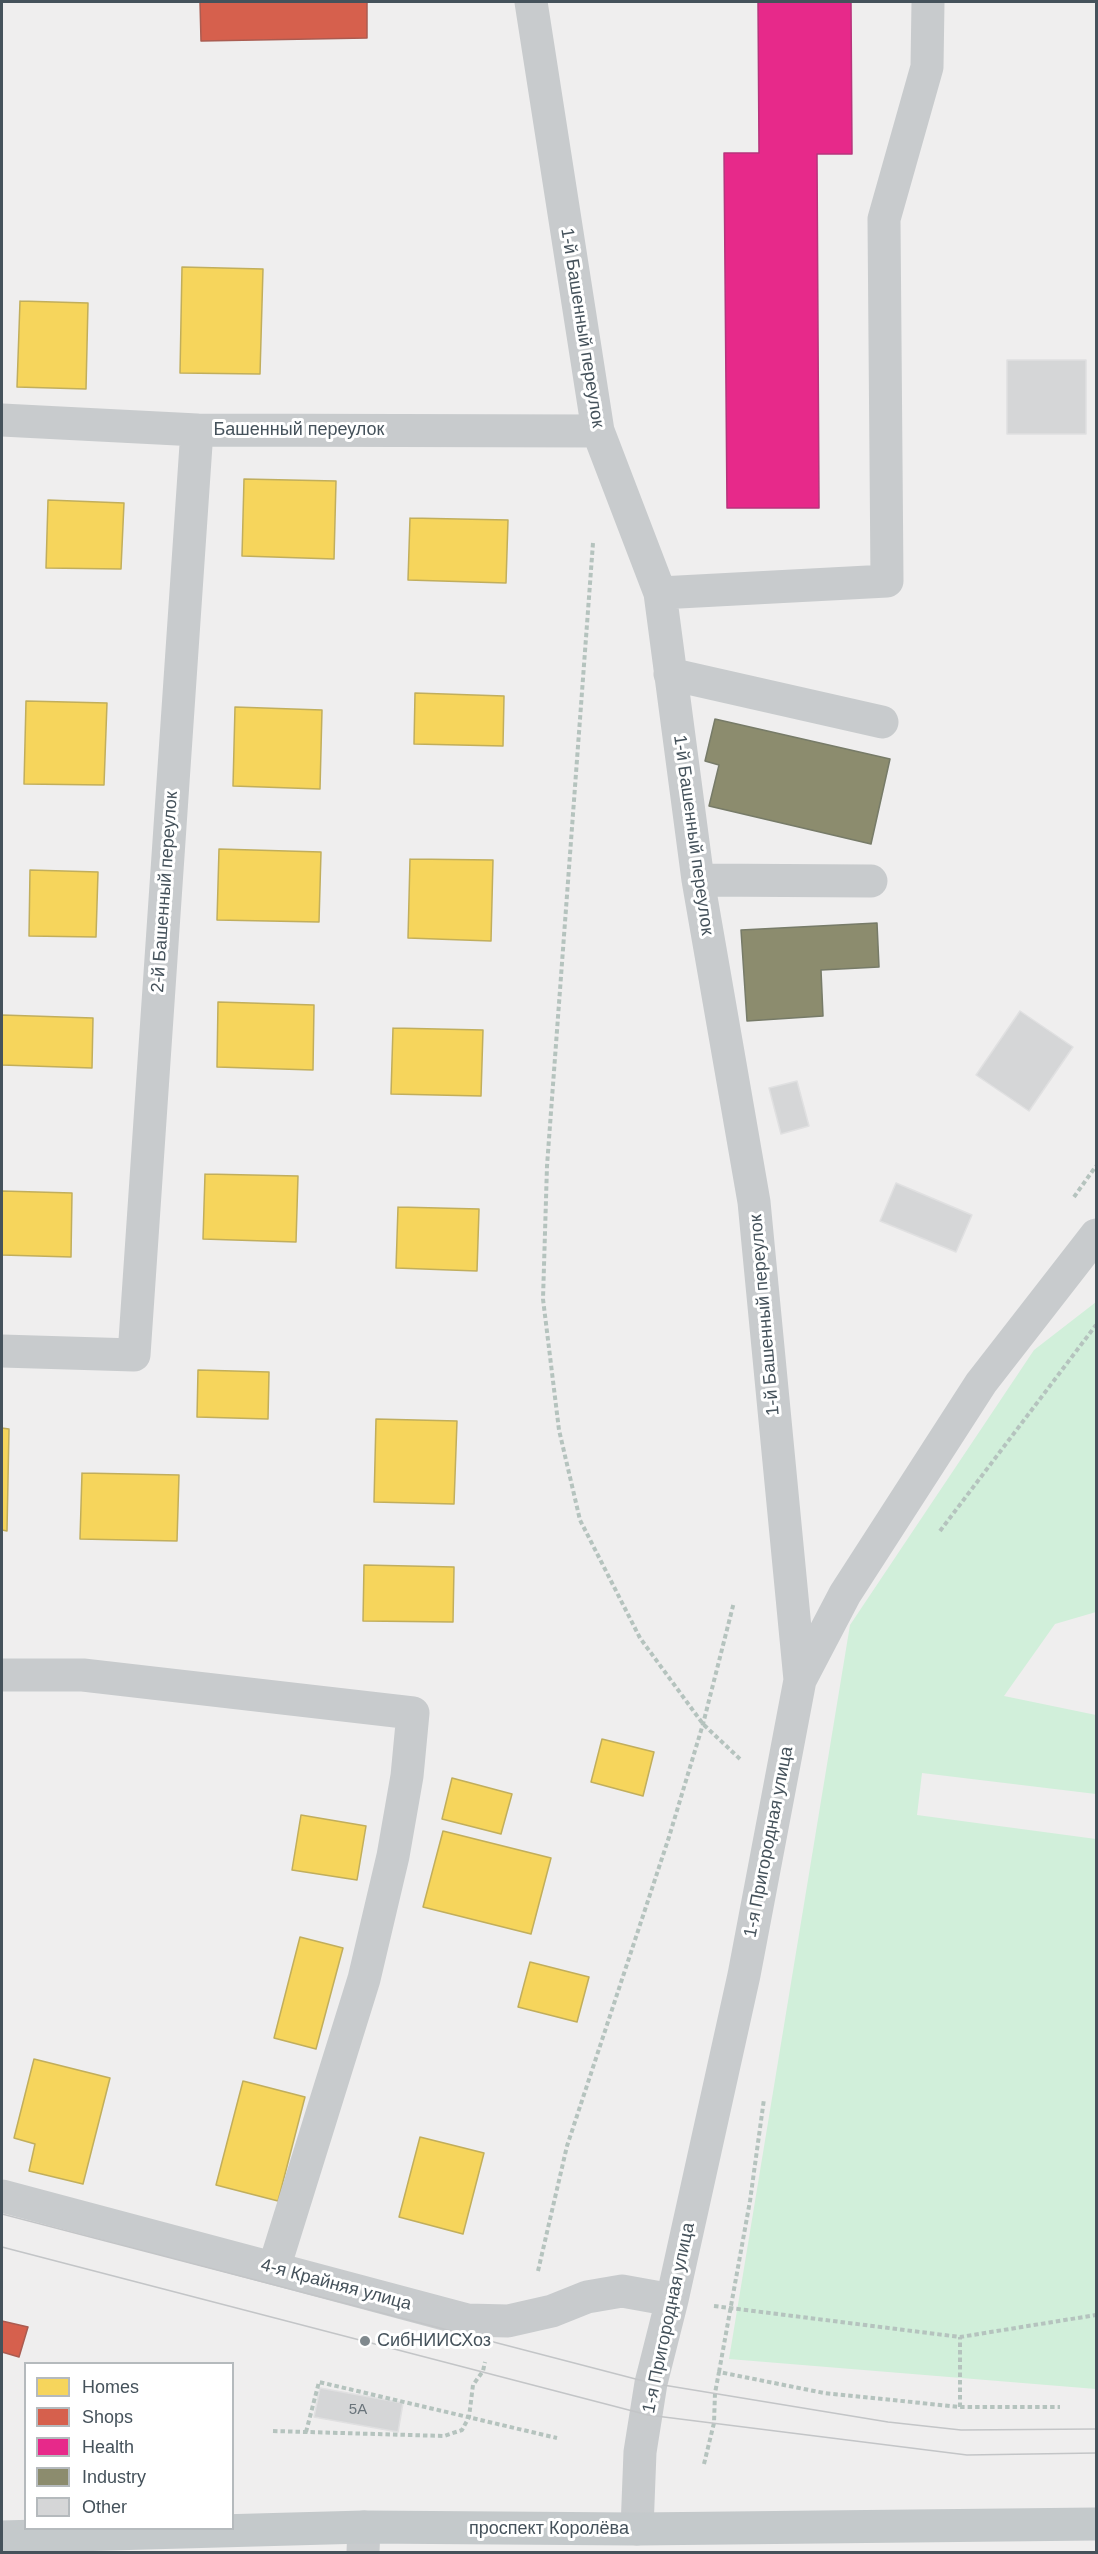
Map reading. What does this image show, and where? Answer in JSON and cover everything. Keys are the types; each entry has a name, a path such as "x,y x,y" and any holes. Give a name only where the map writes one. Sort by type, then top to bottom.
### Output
{"main road":[{"name":"проспект Королёва","path":"2,2537 364,2540 637,2529 1096,2524"}],"street":[{"name":"1-й Башенный переулок","path":"531,2 598,431 660,593 698,880 754,1202 800,1680"},
{"path":"660,593 887,581 884,219 927,67 928,2"},
{"name":"Башенный переулок","path":"2,420 197,430 598,431"},
{"name":"2-й Башенный переулок","path":"2,1351 134,1355 197,430"},
{"path":"670,674 882,722"},
{"path":"698,880 872,881"},
{"name":"1-я Пригородная улица","path":"637,2529 638,2471 651,2383 672,2300 744,1975 800,1680 845,1594 981,1383 1096,1235"},
{"path":"2,1675 83,1675 413,1713 407,1776 393,1856 364,1979 274,2268"},
{"name":"4-я Крайняя улица","path":"2,2196 467,2320 508,2321 552,2311 587,2297 622,2291 672,2300"}],"path":[{"path":"593,542 547,1166 543,1299 559,1430 580,1520 640,1638 703,1724 777,1796"},
{"path":"933,1541 1096,1324"},
{"path":"273,2431 444,2436 462,2430 469,2417 473,2385 483,2372 485,2361 508,2334 536,2280 567,2146 669,1837 703,1724 734,1602"},
{"path":"672,2300 960,2337 1096,2315"},
{"path":"960,2337 960,2407"},
{"path":"704,2464 714,2423 714,2393 719,2372 824,2393 960,2407 1060,2407"},
{"path":"306,2432 319,2382 557,2438"}],"green space":[{"path":"1096,1302 1096,1612 1055,1624 1004,1696 1096,1715 1096,1794 922,1773 917,1815 1096,1839 1096,2389 729,2359 850,1625 1034,1350"}],"building: Homes":[{"path":"182,267 263,269 260,374 180,373"},
{"path":"20,301 88,303 86,389 17,387"},
{"path":"244,479 336,481 334,559 242,556"},
{"path":"48,500 124,503 121,569 46,568"},
{"path":"410,518 508,520 506,583 408,580"},
{"path":"415,693 504,696 503,746 414,744"},
{"path":"26,701 107,703 104,785 24,784"},
{"path":"235,707 322,710 320,789 233,786"},
{"path":"219,849 321,852 319,922 217,920"},
{"path":"410,859 493,860 491,941 408,938"},
{"path":"30,870 98,872 96,937 29,936"},
{"path":"218,1002 314,1005 313,1070 217,1067"},
{"path":"2,1015 93,1018 92,1068 2,1065"},
{"path":"393,1028 483,1030 481,1096 391,1094"},
{"path":"205,1174 298,1176 296,1242 203,1239"},
{"path":"2,1191 72,1193 71,1257 2,1255"},
{"path":"398,1207 479,1209 477,1271 396,1268"},
{"path":"198,1370 269,1372 268,1419 197,1417"},
{"path":"376,1419 457,1421 454,1504 374,1502"},
{"path":"2,1428 9,1429 7,1531 2,1530"},
{"path":"82,1473 179,1475 177,1541 80,1539"},
{"path":"364,1565 454,1567 453,1622 363,1621"},
{"path":"602,1739 654,1752 643,1796 591,1782"},
{"path":"452,1778 512,1794 501,1834 442,1819"},
{"path":"301,1815 366,1826 357,1880 292,1870"},
{"path":"443,1831 551,1858 531,1934 423,1907"},
{"path":"300,1937 343,1948 316,2049 274,2038"},
{"path":"530,1962 589,1977 577,2022 518,2007"},
{"path":"34,2059 110,2078 83,2184 29,2171 35,2144 14,2138"},
{"path":"243,2081 305,2097 278,2201 216,2185"},
{"path":"420,2137 484,2153 463,2234 399,2217"}],"building: Shops":[{"path":"200,2 367,2 367,38 201,41"},
{"path":"2,2321 28,2327 19,2357 2,2352"}],"building: Health":[{"path":"758,2 851,2 852,154 817,154 819,508 727,508 724,153 759,153"}],"building: Industry":[{"path":"715,719 890,759 871,844 709,806 719,765 705,761"},
{"path":"877,923 879,967 821,970 823,1016 747,1021 741,930"}],"building: Other":[{"path":"1007,360 1086,360 1086,434 1007,434"},
{"path":"1020,1011 1073,1047 1029,1111 976,1075"},
{"path":"797,1081 809,1126 781,1134 769,1088"},
{"path":"896,1183 972,1215 956,1252 880,1221"},
{"path":"320,2388 403,2403 398,2432 314,2417"}],"tram line":[{"path":"2,2214 651,2383 888,2422 961,2430 1096,2429"},
{"path":"2,2247 648,2415 967,2455 1096,2453"}],"place":[{"name":"СибНИИСХоз","path":"365,2341"}]}
